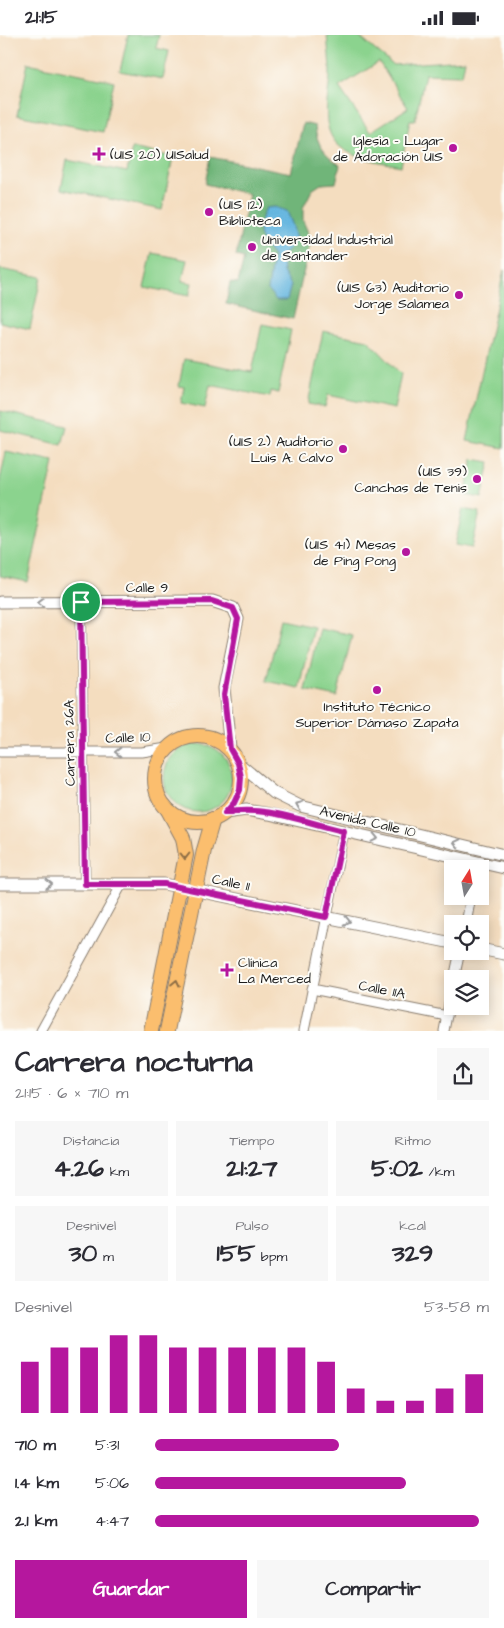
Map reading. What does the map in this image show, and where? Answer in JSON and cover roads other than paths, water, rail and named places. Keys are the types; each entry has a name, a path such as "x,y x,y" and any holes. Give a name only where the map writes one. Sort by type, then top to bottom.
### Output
{"main road":[{"path":"151,1031 186,855 185,844 169,811 158,797 154,779 155,768 167,748 186,737 199,735 212,738 230,749 238,763 241,777 240,790 234,803 219,816 195,890 167,1031"},
{"path":"169,811 190,821 219,816"}],"street":[{"name":"Calle 9","path":"0,602 212,601 233,608 238,619 224,695 230,749"},
{"name":"Carrera 26A","path":"81,602 85,884"},
{"name":"Calle 10","path":"0,752 142,752 167,748"},
{"name":"Avenida Calle 10","path":"238,763 274,793 300,806 504,855"},
{"name":"Avenida Calle 10","path":"219,816 237,810 257,811 458,860"},
{"path":"304,1031 344,831"},
{"name":"Avenida Calle 10","path":"489,866 504,868"},
{"name":"Calle 11","path":"0,883 164,884 444,941"},
{"path":"41,1031 122,884"},
{"path":"489,951 504,954"},
{"name":"Calle 11A","path":"312,989 447,1016"},
{"path":"444,1031 447,1016"}],"water":[{"path":"275,207 287,211 296,240 282,256 283,272 291,285 287,300 276,300 268,290 273,256 259,233 260,223 266,208"}],"place":[{"name":"Iglesia - Lugar de Adoración UIS","path":"453,148"},
{"name":"(UIS 20) UISalud","path":"99,154"},
{"name":"(UIS 12) Biblioteca","path":"209,212"},
{"name":"Universidad Industrial de Santander","path":"252,247"},
{"name":"(UIS 63) Auditorio Jorge Salamea","path":"459,295"},
{"name":"(UIS 2) Auditorio Luis A. Calvo","path":"343,449"},
{"name":"(UIS 39) Canchas de Tenis","path":"477,479"},
{"name":"(UIS 41) Mesas de Ping Pong","path":"406,552"},
{"name":"Instituto Técnico Superior Dámaso Zapata","path":"377,690"},
{"name":"Clínica La Merced","path":"227,970"}]}
